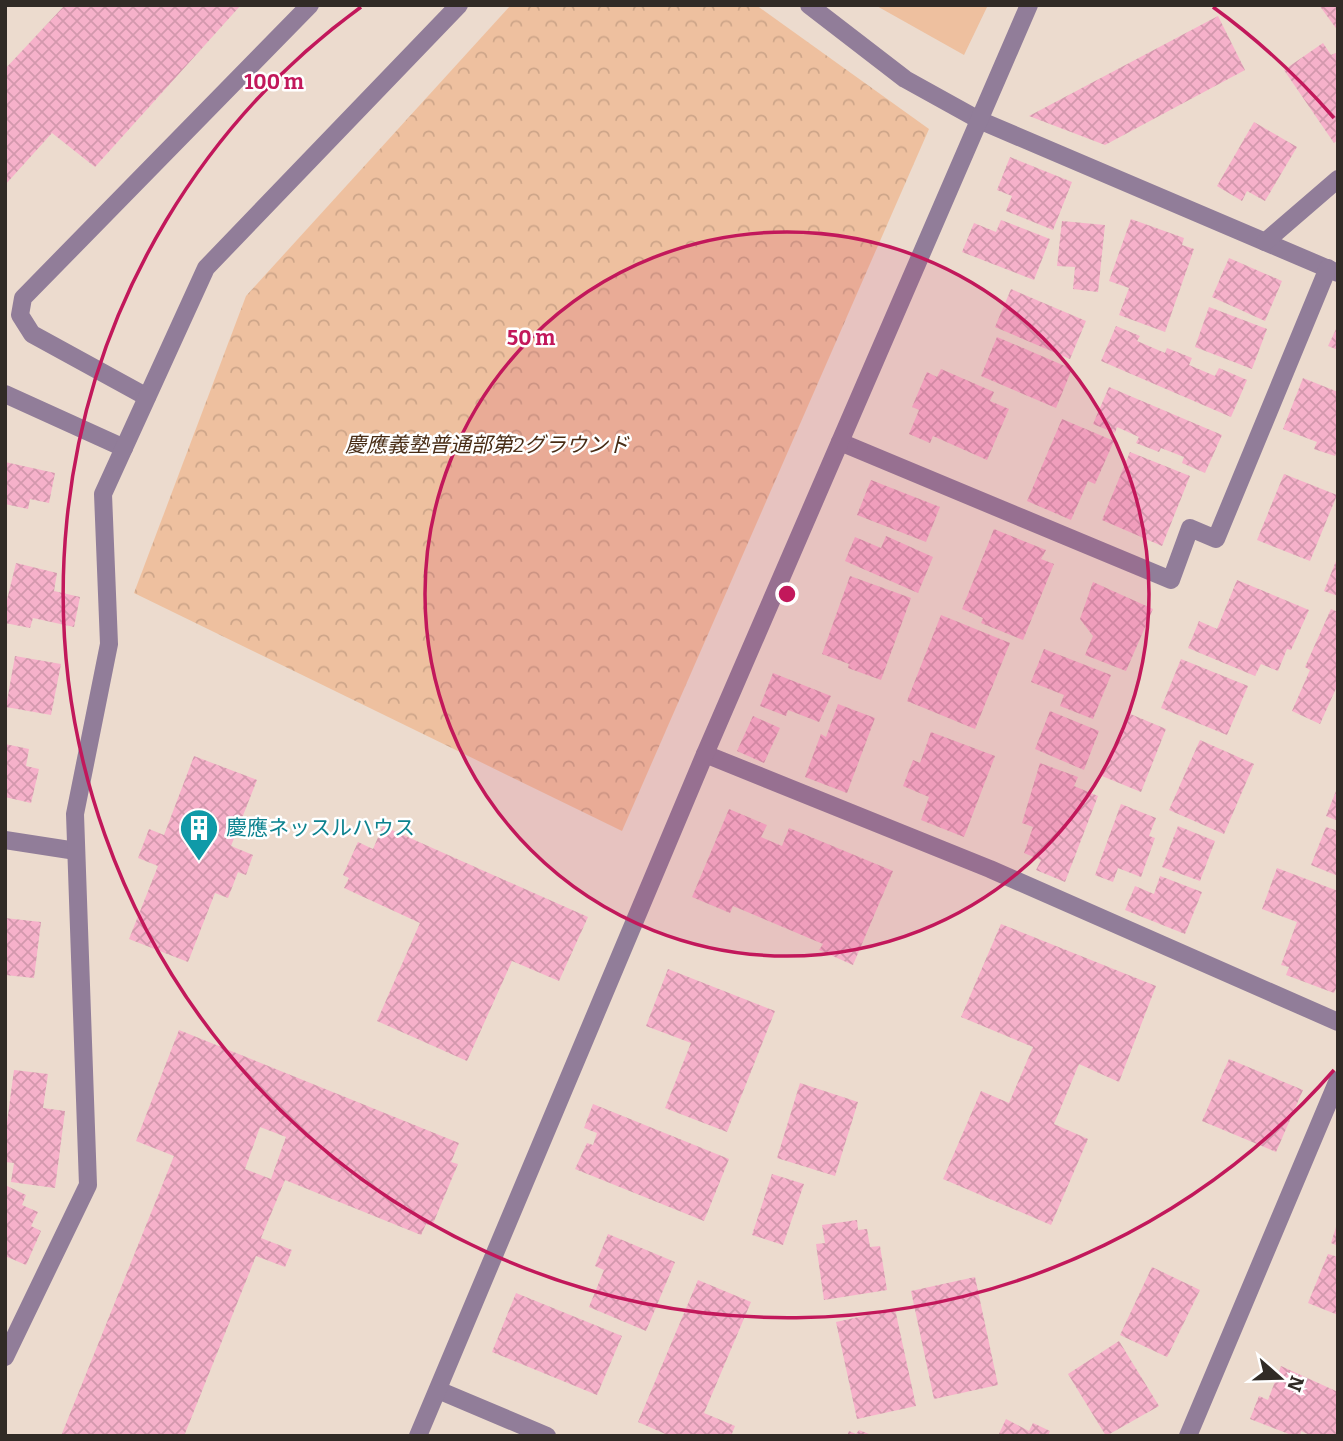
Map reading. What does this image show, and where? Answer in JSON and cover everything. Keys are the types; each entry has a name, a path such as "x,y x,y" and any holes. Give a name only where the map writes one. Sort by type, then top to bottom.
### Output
{"street":[{"path":"147,397 32,334 20,315 23,298 310,5"},
{"path":"5,1357 88,1185 75,814 109,644 103,494 206,268 459,5"},
{"path":"809,5 905,79 979,120 1333,270 1216,539 1190,528 1171,580 840,443"},
{"path":"418,1436 705,754 1029,5"},
{"path":"1265,242 1338,179"},
{"path":"5,394 124,448"},
{"path":"705,754 990,869 1338,1022"},
{"path":"5,840 76,851"},
{"path":"1188,1436 1338,1080"},
{"path":"438,1390 547,1436"}],"green space":[{"name":"慶應義塾普通部第2グラウンド","path":"511,5 756,5 929,129 622,831 134,593 246,296"},
{"path":"875,5 988,5 964,55"}],"building":[{"path":"65,5 241,5 95,167 52,133 5,185 5,69"},
{"path":"1319,5 1338,5 1338,31"},
{"path":"1218,16 1245,70 1105,145 1029,116"},
{"path":"1323,43 1331,55 1338,52 1338,140 1334,143 1284,70"},
{"path":"1254,122 1297,147 1265,201 1247,191 1242,201 1217,186"},
{"path":"1010,157 1072,182 1053,230 1006,211 1012,196 997,190"},
{"path":"1131,219 1184,238 1182,245 1194,249 1165,332 1119,315 1129,288 1109,281"},
{"path":"1001,220 1050,239 1034,280 962,252 974,223 996,232"},
{"path":"1062,221 1105,225 1098,292 1073,289 1075,267 1057,266"},
{"path":"1229,258 1282,281 1265,321 1212,297"},
{"path":"1011,289 1086,321 1070,359 995,327"},
{"path":"1209,307 1267,329 1252,369 1195,347"},
{"path":"1338,325 1338,350 1328,346"},
{"path":"1116,326 1140,336 1137,341 1165,353 1167,348 1192,358 1189,365 1215,376 1219,368 1247,380 1231,417 1101,361"},
{"path":"997,337 1072,369 1056,408 981,376"},
{"path":"941,369 994,392 990,401 1009,409 987,460 933,436 930,443 909,434 919,410 912,407 927,372 937,377"},
{"path":"1303,378 1338,392 1338,448 1335,456 1314,449 1317,442 1283,429"},
{"path":"1109,387 1222,435 1205,473 1182,463 1184,457 1161,448 1159,452 1136,443 1139,437 1117,427 1115,433 1093,424"},
{"path":"1062,419 1114,441 1095,484 1088,481 1071,520 1027,501"},
{"path":"1130,452 1190,476 1162,546 1102,520"},
{"path":"5,462 55,473 49,503 30,499 28,509 5,504"},
{"path":"1284,474 1337,495 1310,561 1257,540"},
{"path":"871,480 940,507 926,542 857,515"},
{"path":"994,529 1046,550 1041,559 1054,564 1023,640 981,623 983,618 962,609"},
{"path":"886,536 933,557 918,593 845,561 855,537 881,548"},
{"path":"1338,556 1338,596 1324,591"},
{"path":"16,563 57,573 54,591 80,597 74,627 33,618 30,628 5,623 5,608"},
{"path":"850,576 911,598 881,680 848,668 849,664 822,654"},
{"path":"1237,580 1309,610 1278,671 1261,664 1255,676 1188,648 1199,621 1217,629"},
{"path":"1093,582 1153,609 1126,671 1085,655 1093,636 1080,619"},
{"path":"1331,609 1338,612 1338,684 1320,724 1292,711 1310,670 1305,667"},
{"path":"941,615 1010,643 975,729 907,701"},
{"path":"1044,649 1111,675 1093,719 1060,706 1064,695 1031,682"},
{"path":"15,656 61,664 51,715 6,707"},
{"path":"1181,659 1248,686 1227,735 1161,708"},
{"path":"773,673 831,696 819,722 788,710 786,716 760,706"},
{"path":"838,704 875,718 847,793 805,777 821,734 826,737"},
{"path":"1050,711 1099,731 1084,770 1035,749"},
{"path":"1128,713 1166,729 1141,792 1102,776"},
{"path":"753,716 780,728 764,763 737,751"},
{"path":"931,732 995,756 964,837 921,820 929,797 903,786 913,760 920,763"},
{"path":"1200,740 1254,764 1224,834 1169,810"},
{"path":"5,744 29,749 26,766 39,769 31,803 5,797"},
{"name":"慶應ネッスルハウス","path":"194,756 257,780 231,846 253,855 246,875 238,872 228,898 215,893 188,962 129,939 158,866 138,858 149,829 164,835"},
{"path":"1040,763 1078,777 1074,786 1098,796 1065,882 1036,870 1041,860 1024,853 1033,827 1022,823"},
{"path":"1338,786 1338,821 1326,816"},
{"path":"1121,804 1156,818 1149,836 1155,838 1141,877 1118,868 1113,882 1095,875"},
{"path":"729,809 767,825 761,837 782,846 789,828 893,871 853,965 819,950 823,944 733,906 730,913 692,897"},
{"path":"383,826 588,917 559,981 512,961 467,1061 377,1021 420,923 344,888 349,878 343,875 358,842 373,849"},
{"path":"1178,826 1215,841 1200,881 1162,867"},
{"path":"1326,827 1338,831 1338,876 1311,865"},
{"path":"1277,868 1338,891 1338,984 1334,993 1286,975 1289,967 1281,965 1297,922 1262,909"},
{"path":"1160,876 1202,892 1185,934 1125,910 1135,886 1154,894"},
{"path":"5,918 41,922 34,978 5,975"},
{"path":"1001,924 1156,986 1119,1082 1079,1064 1054,1124 1088,1139 1051,1225 943,1179 981,1091 1009,1103 1033,1047 961,1017"},
{"path":"668,969 775,1011 727,1132 665,1108 691,1043 646,1026"},
{"path":"179,1030 459,1143 451,1162 458,1164 432,1226 426,1224 421,1235 285,1180 261,1238 292,1250 285,1267 256,1256 184,1436 61,1436 174,1156 136,1141","holes":["260,1127 286,1137 271,1179 245,1169"]},
{"path":"1229,1059 1303,1090 1276,1152 1202,1121"},
{"path":"14,1070 48,1074 43,1108 65,1111 55,1188 11,1182 14,1163 5,1162 5,1138"},
{"path":"800,1083 858,1102 835,1176 777,1158"},
{"path":"593,1104 729,1159 704,1221 575,1169 587,1143 593,1145 597,1133 584,1128"},
{"path":"772,1174 804,1184 783,1245 752,1235"},
{"path":"5,1185 26,1195 22,1205 38,1212 31,1226 41,1231 26,1265 5,1256"},
{"path":"857,1220 858,1230 867,1229 870,1247 880,1246 887,1290 824,1300 816,1244 825,1243 822,1225"},
{"path":"1338,1224 1338,1246 1331,1243"},
{"path":"608,1234 675,1262 646,1331 589,1307 604,1270 595,1266"},
{"path":"1328,1254 1338,1257 1338,1315 1308,1303"},
{"path":"1152,1267 1200,1290 1167,1357 1120,1335"},
{"path":"975,1277 998,1385 934,1399 911,1291"},
{"path":"698,1280 751,1302 704,1413 735,1426 731,1436 670,1436 638,1422"},
{"path":"516,1293 622,1336 597,1395 492,1352"},
{"path":"895,1309 916,1406 857,1419 836,1322"},
{"path":"1119,1341 1159,1406 1106,1436 1068,1374"},
{"path":"1281,1366 1338,1392 1338,1436 1312,1436 1301,1431 1300,1436 1294,1436 1250,1419 1259,1396 1268,1400"},
{"path":"1006,1419 1029,1431 1033,1423 1050,1431 1048,1436 998,1436"},
{"path":"859,1430 874,1436 847,1436 849,1431 856,1434"}],"place":[{"name":"慶應ネッスルハウス","path":"199,862"}]}
